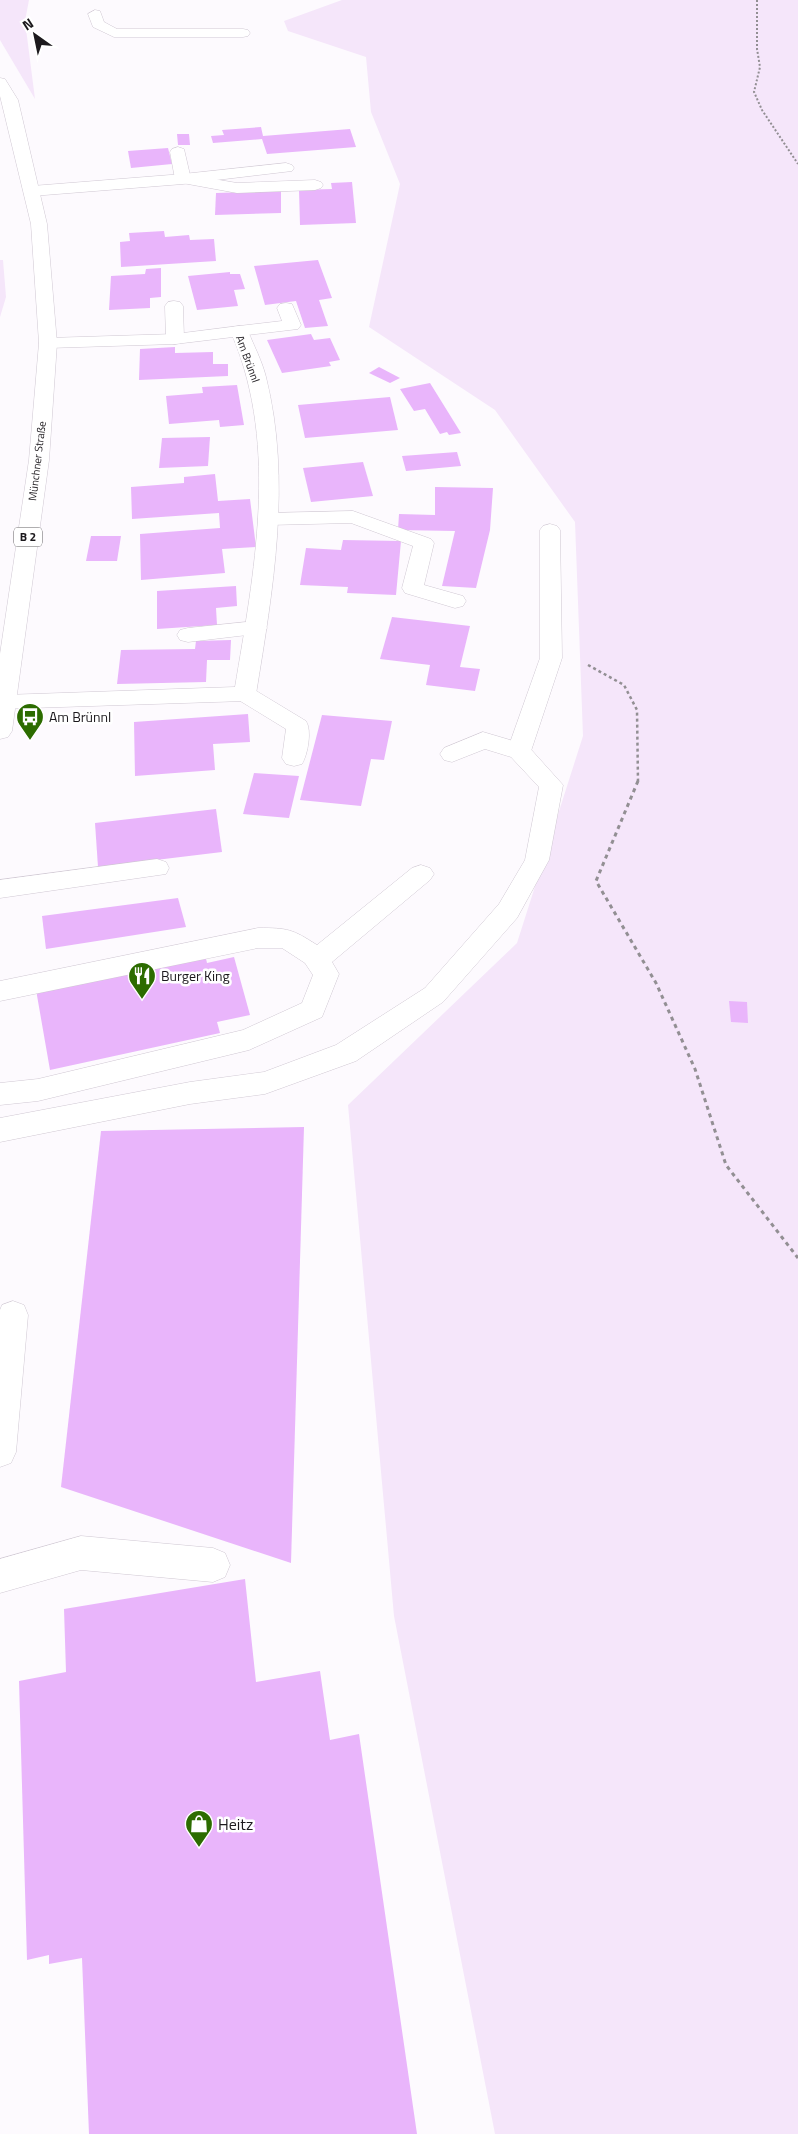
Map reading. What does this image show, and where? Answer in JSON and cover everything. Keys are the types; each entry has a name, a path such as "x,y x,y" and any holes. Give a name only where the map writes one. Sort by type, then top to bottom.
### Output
{"street":[{"path":"95,14 98,24 114,33 243,33"},
{"name":"B 2","path":"0,82 10,100 25,167"},
{"name":"B 2","path":"0,126 25,167"},
{"path":"178,152 183,179"},
{"name":"Münchner Straße","path":"0,731 39,460 48,342 39,224 25,167"},
{"path":"32,191 183,179 286,168"},
{"path":"183,179 237,188 315,185"},
{"path":"174,306 175,339"},
{"path":"239,332 292,325 286,308"},
{"name":"Am Brünnl","path":"48,342 175,339 239,332 256,376 267,444 268,519 256,628 245,694"},
{"path":"268,519 353,516 424,543 413,588 455,601"},
{"path":"520,751 530,715 551,658 550,530"},
{"path":"188,635 256,628"},
{"path":"4,704 245,694 298,726 294,758"},
{"path":"0,1130 190,1093 265,1083 346,1053 434,995 508,911 537,860 551,785 520,751 483,740 452,754"},
{"path":"0,889 156,868"},
{"path":"316,960 420,874"},
{"path":"0,992 258,938 287,938 314,956 326,974 313,1010 249,1039 38,1090 0,1094"},
{"path":"0,1452 13,1315"},
{"path":"0,1576 81,1552 213,1564"}],"path":[{"path":"757,0 756,24 760,67 754,92 762,110 798,164"},
{"path":"551,658 586,664 624,685 638,710 638,783 596,881 656,983 695,1069 726,1165 798,1258"}],"shaded area":[{"path":"0,0 29,0 25,21 35,99 0,40"},
{"path":"342,0 798,0 798,2134 495,2134 394,1616 348,1105 517,943 583,736 575,522 495,410 369,327 400,184 371,112 366,57 288,31 284,21"},
{"path":"0,260 3,260 6,297 0,317"}],"building":[{"path":"261,127 263,136 350,129 356,147 267,154 262,139 213,143 211,136 224,135 222,130"},
{"path":"177,134 189,134 190,145 178,145"},
{"path":"168,148 172,164 131,168 128,151"},
{"path":"352,182 356,223 300,225 299,190 332,189 331,183"},
{"path":"281,191 281,213 215,215 216,193"},
{"path":"164,231 165,237 189,235 190,240 214,239 216,261 121,267 120,242 130,241 129,233"},
{"path":"318,260 332,298 319,300 328,326 305,328 296,301 265,305 254,266"},
{"path":"161,268 161,297 150,298 150,308 109,310 111,276 145,274 146,269"},
{"path":"230,272 230,274 240,274 245,289 234,290 238,306 197,310 188,276"},
{"path":"311,334 314,340 330,338 340,360 329,362 331,366 282,373 267,340"},
{"path":"175,347 175,353 213,352 213,364 228,364 228,376 139,380 140,349"},
{"path":"379,367 400,378 390,383 369,373"},
{"path":"430,383 461,433 449,435 447,432 440,434 425,409 414,411 400,389"},
{"path":"237,385 244,425 220,427 219,420 169,424 166,396 203,393 202,387"},
{"path":"390,397 398,430 305,438 298,405"},
{"path":"210,437 208,466 159,468 162,438"},
{"path":"457,452 461,466 406,471 402,456"},
{"path":"363,462 373,496 311,502 303,468"},
{"path":"215,474 218,501 250,499 256,547 222,549 225,573 141,580 140,534 220,528 219,513 132,519 131,487 184,483 184,477"},
{"path":"435,487 493,488 490,530 476,588 442,586 455,531 398,530 399,514 435,515"},
{"path":"91,536 121,536 117,561 86,561"},
{"path":"343,540 401,541 396,595 347,593 348,587 300,585 306,548 341,550"},
{"path":"236,586 237,606 216,608 217,625 157,629 157,591"},
{"path":"392,617 470,626 460,667 480,669 475,691 426,685 430,665 380,659"},
{"path":"231,640 230,660 207,660 206,682 117,684 121,650 195,649 196,641"},
{"path":"248,714 250,742 213,744 215,770 135,776 134,722"},
{"path":"322,715 392,721 384,760 371,759 361,806 300,800"},
{"path":"254,773 299,776 289,818 243,814"},
{"path":"216,809 222,852 98,867 95,823"},
{"path":"178,898 186,927 46,949 42,916"},
{"name":"Burger King","path":"204,950 207,963 234,957 250,1015 217,1022 220,1033 50,1070 35,984"},
{"path":"729,1001 747,1002 748,1023 731,1022"},
{"path":"304,1127 291,1563 61,1487 101,1131"},
{"name":"Heitz","path":"245,1579 256,1682 320,1671 330,1740 359,1734 417,2134 89,2134 82,1958 49,1964 49,1955 27,1960 19,1681 66,1672 64,1609"}],"place":[{"name":"Am Brünnl","path":"30,741"},
{"name":"Burger King","path":"142,1000"},
{"name":"Heitz","path":"199,1848"}]}
